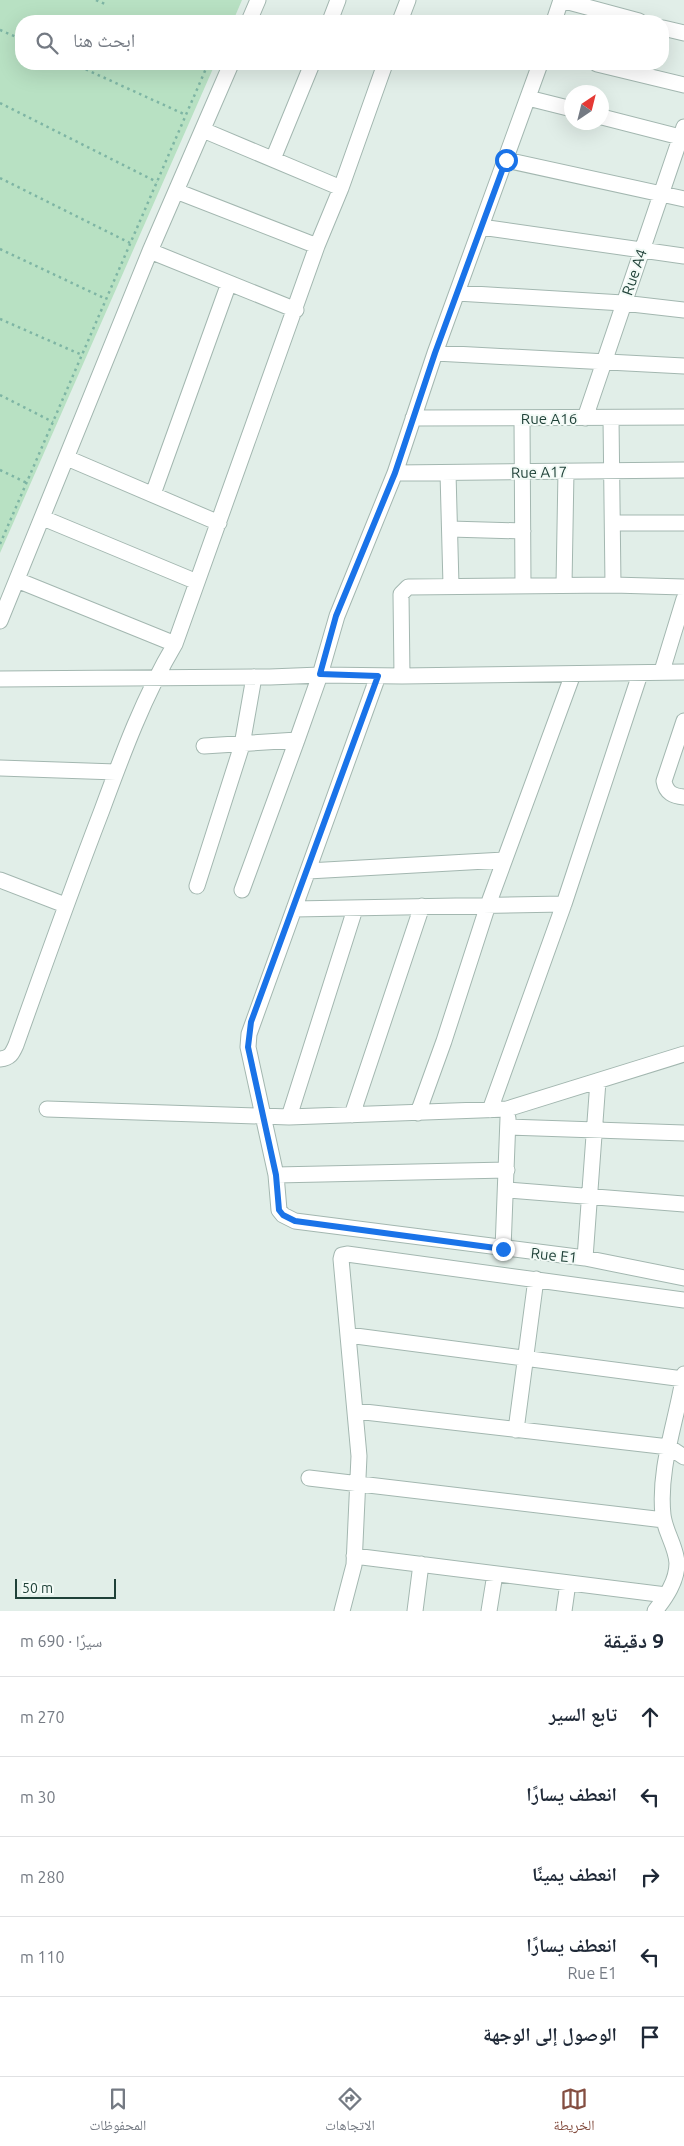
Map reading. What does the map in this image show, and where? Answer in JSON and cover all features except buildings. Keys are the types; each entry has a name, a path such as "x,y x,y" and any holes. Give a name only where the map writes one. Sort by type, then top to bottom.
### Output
{"street":[{"path":"252,15 258,0"},
{"path":"332,15 338,0"},
{"path":"402,15 408,0"},
{"path":"556,15 561,0 617,15"},
{"path":"669,29 684,33"},
{"path":"0,621 150,251 228,70"},
{"path":"273,159 310,70"},
{"path":"0,1060 12,1054 16,1045 65,905 116,772 156,676 175,644 296,310 317,246 341,188 383,70"},
{"path":"242,890 320,674 336,616 395,473 435,353 538,70"},
{"path":"622,70 684,85"},
{"path":"528,98 564,107"},
{"path":"609,118 683,134"},
{"path":"203,130 341,188"},
{"name":"Rue A4","path":"585,418 660,194 683,134"},
{"path":"506,160 684,199"},
{"path":"176,191 317,246"},
{"path":"481,227 684,256"},
{"path":"150,251 296,310"},
{"path":"153,494 229,283"},
{"path":"457,293 623,303 684,310"},
{"path":"435,353 605,360 684,366"},
{"name":"Rue A16","path":"413,418 684,418"},
{"path":"522,418 523,585"},
{"path":"611,418 613,585"},
{"path":"67,458 219,523"},
{"name":"Rue A17","path":"395,473 684,470"},
{"path":"564,585 566,471"},
{"path":"448,473 450,585"},
{"path":"43,518 197,582"},
{"path":"612,524 684,522"},
{"path":"450,529 523,531"},
{"path":"17,580 175,644"},
{"path":"402,676 400,594 408,587 450,585 613,585 684,588"},
{"path":"662,672 681,616 684,599"},
{"path":"0,679 156,676 254,677 320,674 402,676 684,672"},
{"path":"418,1113 444,1041 488,905 573,674"},
{"path":"490,1110 564,904 640,674"},
{"path":"378,676 249,1034 248,1047 276,1175 507,1170"},
{"path":"197,886 242,745 254,677"},
{"path":"682,730 664,781 665,788 669,793 684,797"},
{"path":"204,746 297,740"},
{"path":"0,768 116,772"},
{"path":"308,870 504,860"},
{"path":"0,880 65,905"},
{"path":"294,909 355,910 422,906 564,904"},
{"path":"352,1115 422,906"},
{"path":"289,1116 355,910"},
{"path":"47,1109 262,1116 352,1115 507,1109 684,1054"},
{"path":"585,1258 588,1195 598,1081"},
{"path":"503,1249 507,1190 507,1109"},
{"path":"508,1127 684,1133"},
{"name":"Rue E1","path":"276,1175 279,1210 283,1215 295,1221 585,1258 684,1278"},
{"path":"507,1190 684,1204"},
{"path":"342,1611 352,1574 354,1556 359,1456 342,1255 347,1254 684,1300"},
{"path":"516,1430 536,1279"},
{"path":"348,1335 684,1379"},
{"path":"655,1611 674,1581 677,1563 681,1557 664,1520 664,1489 669,1447 684,1374"},
{"path":"356,1411 669,1447 684,1457"},
{"path":"309,1478 664,1520"},
{"path":"354,1556 666,1595"},
{"path":"415,1611 421,1564"},
{"path":"490,1611 494,1574"},
{"path":"564,1611 568,1583"}],"path":[{"path":"96,0 107,5"},
{"path":"0,30 15,36"},
{"path":"87,70 186,115"},
{"path":"0,544 205,70"},
{"path":"0,103 157,182"},
{"path":"0,178 130,243"},
{"path":"0,249 106,299"},
{"path":"0,319 82,355"},
{"path":"0,395 53,422"},
{"path":"0,470 27,483"}],"green space":[{"path":"0,0 242,0 236,15 15,15 15,70 212,70 0,553"}],"route":[{"path":"503,1249 288,1219 279,1210 276,1175 248,1047 251,1022 378,676 320,674 326,647 336,616 395,473 435,353 506,160"}]}
